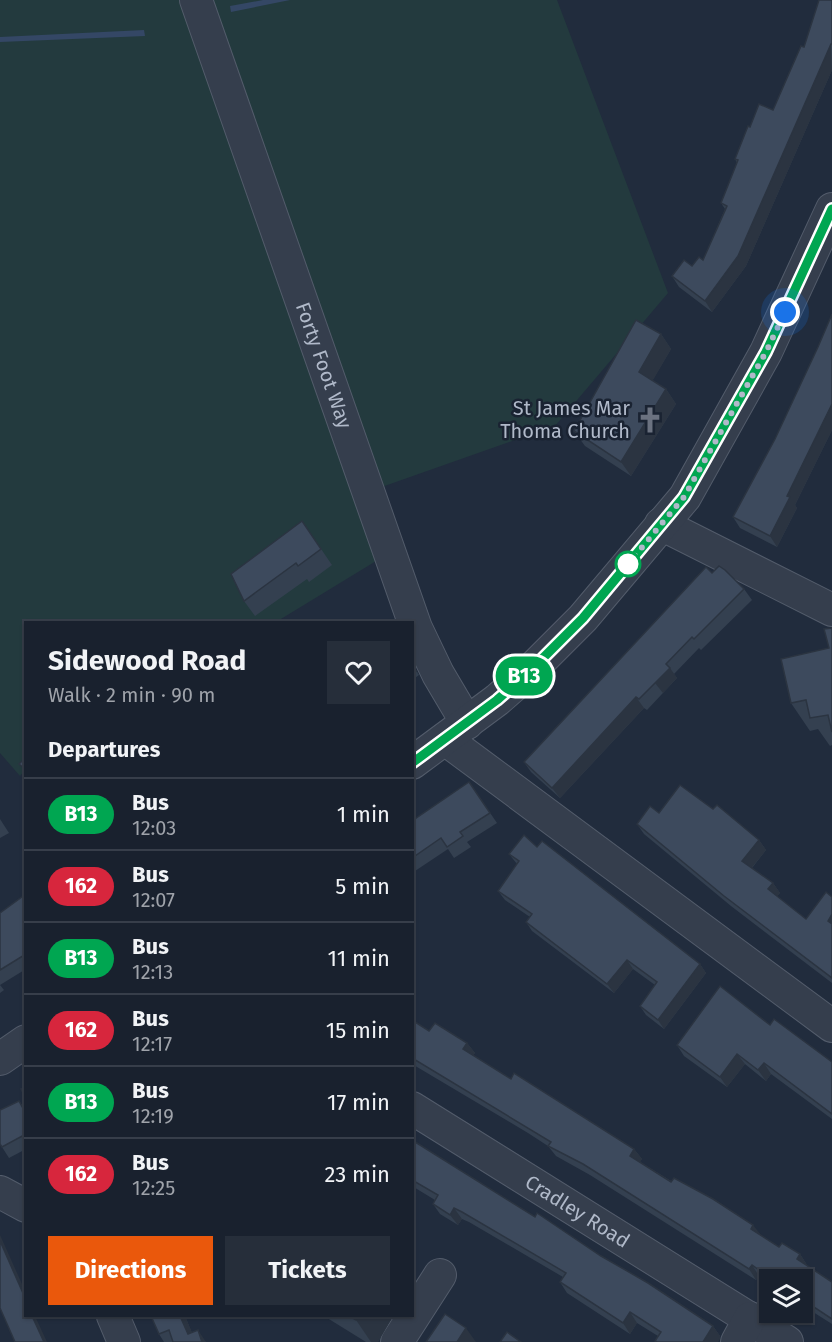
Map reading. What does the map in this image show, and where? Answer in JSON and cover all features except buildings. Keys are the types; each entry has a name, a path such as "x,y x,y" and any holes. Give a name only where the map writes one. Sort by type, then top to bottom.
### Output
{"street":[{"name":"Forty Foot Way","path":"196,0 414,621"},
{"path":"414,762 497,700 564,637 684,497 766,352 832,209"},
{"path":"662,524 832,610"},
{"name":"Forty Foot Way","path":"414,622 438,674 456,731"},
{"path":"456,731 832,1026"},
{"path":"0,1059 24,1042"},
{"name":"Cradley Road","path":"414,1109 743,1324 787,1342"},
{"path":"0,1192 24,1205"},
{"path":"414,1316 440,1275"},
{"path":"113,1317 124,1342"},
{"path":"397,1342 413,1317"}],"green space":[{"path":"0,0 557,0 668,293 555,426 359,495 381,558 278,621 24,621 24,771 20,776 0,753"}],"water":[{"path":"263,0 290,0 231,12 230,6"},
{"path":"144,30 145,36 0,42 0,37"}],"bus line":[{"name":"B13","path":"414,762 497,700 529,672 583,618 684,497 766,352 832,209"}],"place":[{"name":"St James Mar Thoma Church","path":"650,420"}],"route":[{"path":"628,564 684,497 766,352 785,312"}]}
